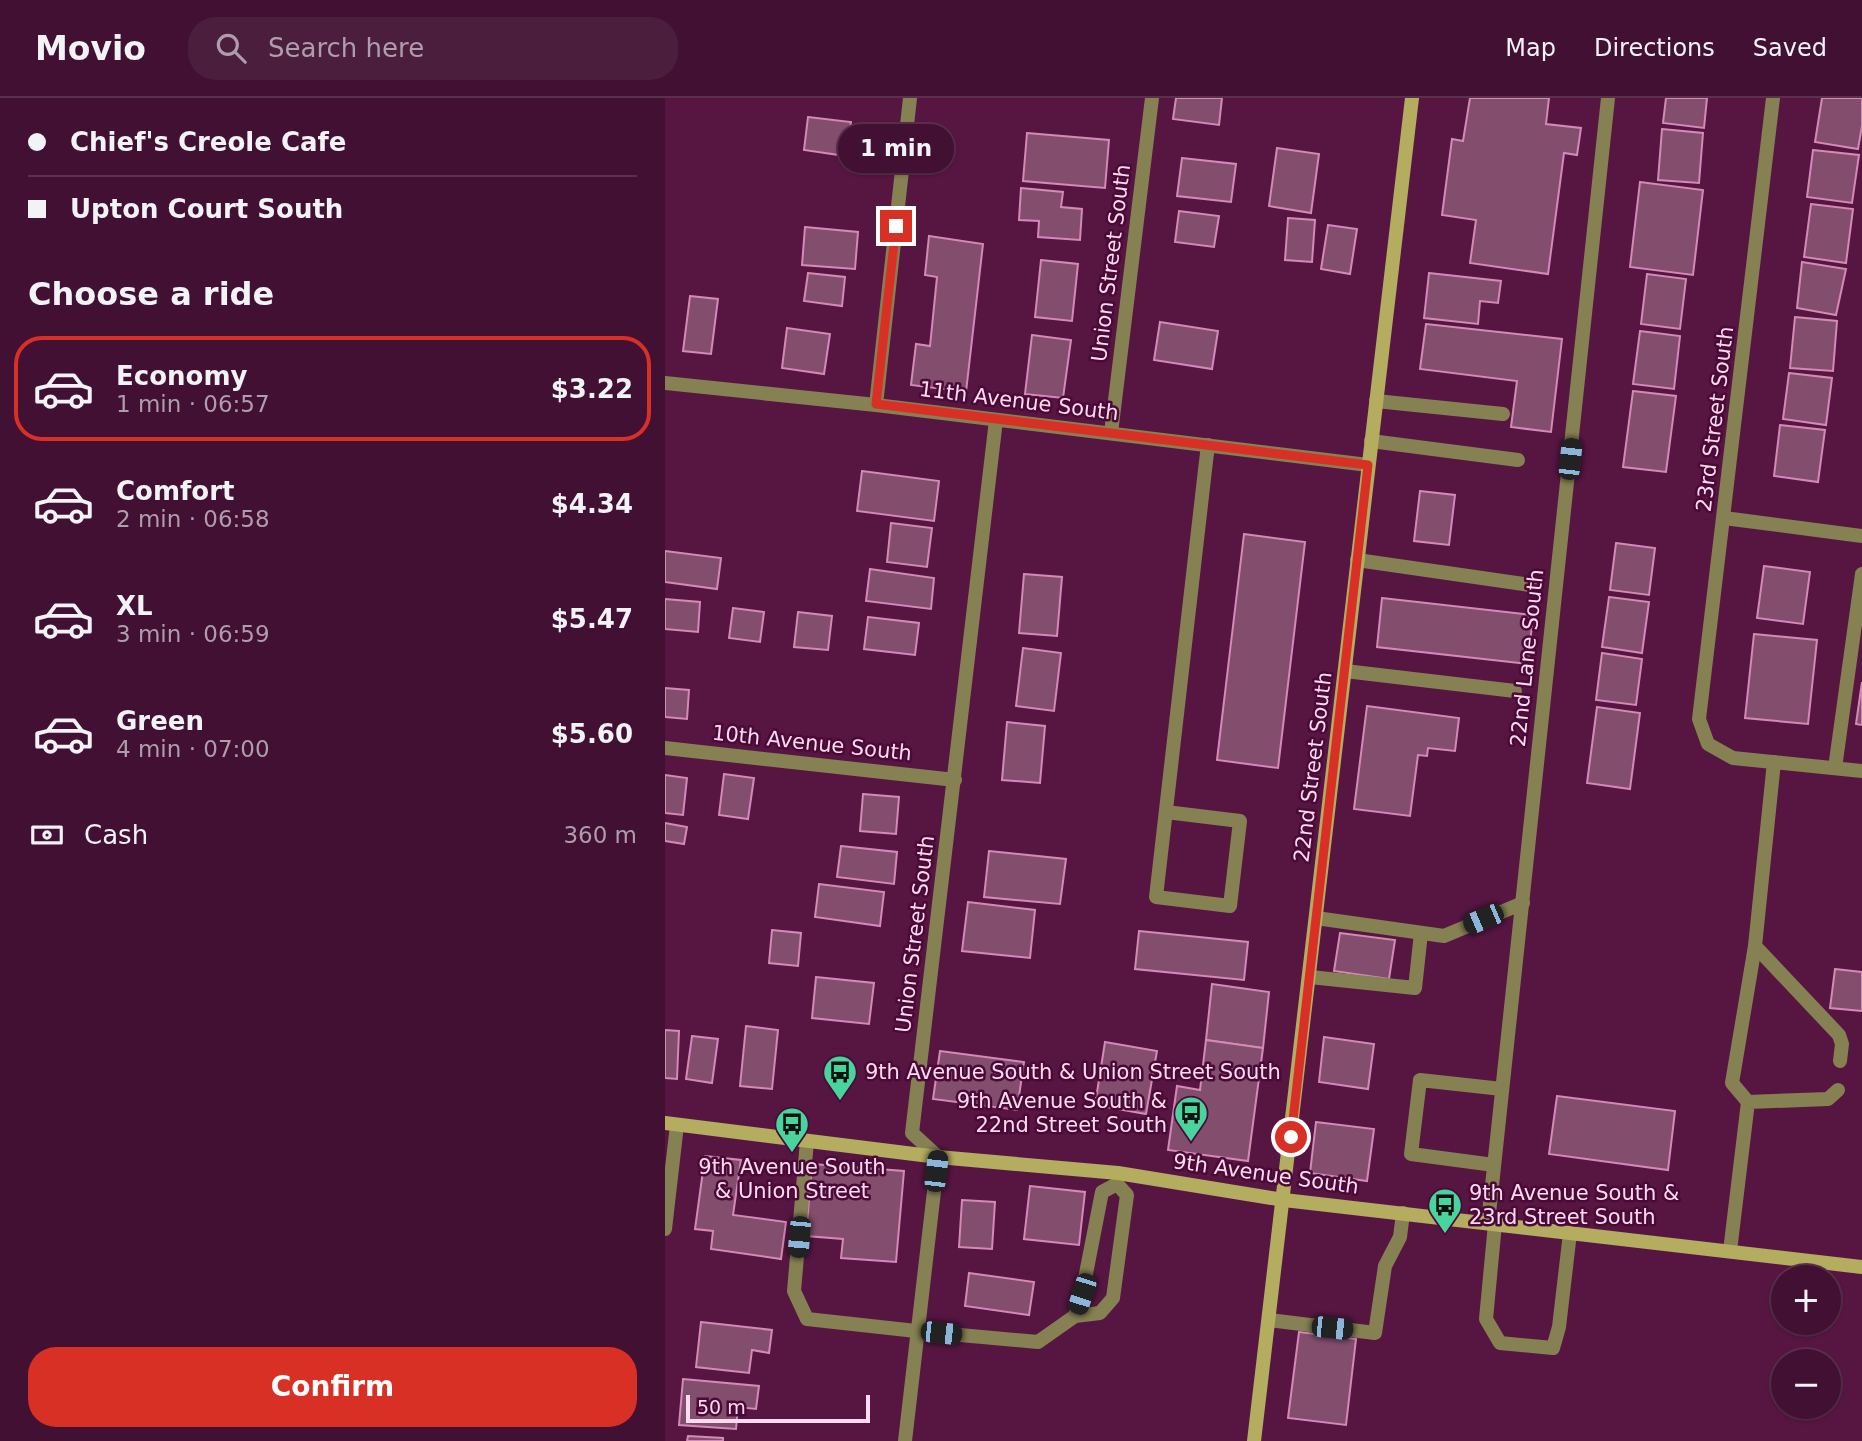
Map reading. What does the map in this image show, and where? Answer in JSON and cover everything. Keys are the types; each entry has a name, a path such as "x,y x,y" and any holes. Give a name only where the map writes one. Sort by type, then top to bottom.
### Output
{"street":[{"path":"876,404 910,98"},
{"name":"Union Street South","path":"1111,433 1152,98"},
{"name":"22nd Street South","path":"1255,1441 1412,98"},
{"name":"22nd Lane South","path":"1570,1233 1559,1327 1553,1348 1500,1343 1486,1319 1494,1165 1608,98"},
{"name":"23rd Street South","path":"1773,98 1699,719 1709,744 1733,758 1774,762"},
{"name":"11th Avenue South","path":"665,383 876,404 1368,465"},
{"path":"1376,401 1503,414"},
{"name":"Union Street South","path":"938,1157 912,1133 996,420"},
{"path":"1371,441 1518,460"},
{"path":"1166,811 1240,821 1230,906 1156,897 1208,445"},
{"path":"1724,518 1862,536"},
{"path":"1357,561 1530,585"},
{"path":"1835,768 1862,574"},
{"path":"1345,671 1515,691"},
{"name":"10th Avenue South","path":"665,748 955,780"},
{"path":"1730,1251 1748,1102 1732,1083 1755,946 1774,762 1862,771"},
{"path":"1317,918 1444,936 1523,903"},
{"path":"1310,977 1415,988 1421,933"},
{"path":"1755,946 1839,1035 1842,1044 1840,1061"},
{"path":"1494,1165 1411,1154 1420,1080 1503,1089"},
{"path":"1748,1102 1828,1099 1838,1090"},
{"path":"665,1229 671,1124"},
{"name":"9th Avenue South","path":"671,1124 1285,1200 1862,1267"},
{"path":"807,1141 794,1291 807,1319 1038,1342 1075,1316 1100,1313 1113,1298 1127,1195 1117,1179 1102,1192 1082,1294 1075,1316"},
{"path":"905,1441 938,1157"},
{"path":"1269,1321 1375,1333 1385,1266 1400,1237 1403,1213"}],"building":[{"path":"1176,98 1222,98 1219,125 1173,119"},
{"path":"1470,98 1549,98 1546,124 1581,128 1577,155 1564,153 1548,274 1470,263 1476,220 1442,215 1452,139 1463,141"},
{"path":"1666,98 1707,98 1704,128 1663,123"},
{"path":"1822,98 1862,98 1862,126 1858,149 1815,142"},
{"path":"808,117 851,122 846,156 804,150"},
{"path":"1662,129 1703,133 1699,183 1658,180"},
{"path":"1027,133 1109,140 1105,188 1023,181"},
{"path":"1277,148 1319,154 1311,213 1269,206"},
{"path":"1813,150 1859,155 1852,203 1807,197"},
{"path":"1182,158 1236,164 1231,202 1177,196"},
{"path":"1640,182 1703,190 1693,275 1630,267"},
{"path":"1021,188 1063,192 1061,207 1082,209 1080,240 1038,237 1039,221 1019,220"},
{"path":"1811,204 1853,209 1846,263 1804,257"},
{"path":"1179,211 1219,216 1214,247 1175,242"},
{"path":"1288,218 1315,220 1312,262 1285,260"},
{"path":"1328,225 1357,229 1350,274 1321,269"},
{"path":"805,227 858,232 855,269 802,265"},
{"path":"929,236 983,244 966,392 911,385 916,344 930,346 937,277 925,275"},
{"path":"1041,260 1078,264 1072,321 1035,317"},
{"path":"1802,262 1846,269 1836,315 1797,308"},
{"path":"808,273 845,277 842,306 804,301"},
{"path":"1429,273 1501,281 1498,303 1480,301 1478,324 1424,318"},
{"path":"1647,274 1686,279 1680,329 1641,324"},
{"path":"690,296 718,299 711,354 683,351"},
{"path":"1795,317 1837,321 1833,371 1790,368"},
{"path":"1160,322 1218,331 1212,369 1154,360"},
{"path":"1426,324 1562,339 1551,432 1511,427 1517,381 1420,369"},
{"path":"787,328 830,334 824,374 782,368"},
{"path":"1640,331 1680,336 1674,389 1633,384"},
{"path":"1032,335 1071,340 1063,398 1025,394"},
{"path":"1789,373 1832,378 1826,425 1783,419"},
{"path":"1633,391 1676,396 1666,472 1623,467"},
{"path":"1780,425 1825,430 1818,482 1774,476"},
{"path":"862,471 939,481 934,521 857,511"},
{"path":"1420,491 1455,495 1449,545 1414,541"},
{"path":"891,523 932,528 927,567 887,562"},
{"path":"1244,534 1305,542 1278,768 1217,760"},
{"path":"1616,543 1655,548 1649,595 1610,590"},
{"path":"665,551 721,558 717,589 665,582"},
{"path":"1764,566 1810,572 1803,624 1757,618"},
{"path":"870,569 934,578 931,609 866,601"},
{"path":"1024,574 1062,577 1057,636 1019,633"},
{"path":"1609,597 1649,602 1642,653 1602,647"},
{"path":"1382,598 1533,615 1528,664 1377,647"},
{"path":"665,599 700,602 698,632 665,629"},
{"path":"733,608 764,612 760,642 729,638"},
{"path":"798,612 832,616 828,650 794,647"},
{"path":"868,617 919,623 915,655 864,649"},
{"path":"1754,634 1817,640 1808,724 1745,718"},
{"path":"1023,648 1061,653 1054,711 1016,706"},
{"path":"1602,653 1642,659 1636,705 1596,700"},
{"path":"1862,682 1862,725 1856,724"},
{"path":"665,688 689,690 687,719 665,717"},
{"path":"1367,706 1459,718 1455,751 1428,748 1427,756 1418,755 1410,816 1354,809"},
{"path":"1597,707 1640,713 1630,789 1587,783"},
{"path":"1007,722 1045,726 1040,783 1002,780"},
{"path":"724,774 754,778 748,819 719,815"},
{"path":"665,775 687,778 683,815 665,813"},
{"path":"863,794 899,797 896,834 860,831"},
{"path":"665,823 687,827 684,844 665,841"},
{"path":"841,846 897,852 894,884 837,877"},
{"path":"989,851 1066,859 1060,904 984,897"},
{"path":"819,884 884,892 880,926 815,917"},
{"path":"968,902 1035,910 1030,958 962,951"},
{"path":"772,930 801,933 798,966 769,963"},
{"path":"1139,931 1248,942 1244,980 1135,969"},
{"path":"1340,933 1395,940 1389,979 1334,971"},
{"path":"1835,969 1862,972 1862,1011 1830,1008"},
{"path":"816,977 874,983 869,1024 812,1018"},
{"path":"1212,984 1269,992 1263,1048 1206,1040"},
{"path":"746,1026 778,1030 772,1089 740,1086"},
{"path":"665,1030 679,1031 677,1079 665,1078"},
{"path":"692,1036 718,1039 712,1083 686,1079"},
{"path":"1324,1037 1374,1044 1368,1089 1319,1082"},
{"path":"1206,1040 1263,1048 1248,1161 1168,1150 1177,1086 1200,1090"},
{"path":"1105,1042 1157,1051 1146,1114 1095,1105"},
{"path":"940,1051 1024,1062 1017,1110 933,1099"},
{"path":"1557,1096 1675,1111 1668,1170 1549,1154"},
{"path":"1316,1122 1374,1129 1367,1181 1310,1173"},
{"path":"705,1156 741,1160 733,1215 786,1222 781,1259 711,1249 713,1231 695,1229"},
{"path":"812,1164 904,1171 896,1262 841,1258 843,1239 806,1236"},
{"path":"1030,1186 1085,1192 1079,1245 1024,1239"},
{"path":"962,1200 995,1202 992,1249 959,1247"},
{"path":"969,1273 1034,1282 1029,1315 965,1306"},
{"path":"701,1322 772,1330 769,1353 752,1350 749,1373 696,1367"},
{"path":"1299,1332 1356,1339 1346,1425 1288,1418"},
{"path":"683,1379 759,1386 756,1409 738,1407 736,1429 679,1425"},
{"path":"688,1436 723,1438 723,1441 687,1441"}],"place":[{"name":"9th Avenue South & Union Street South","path":"840,1102"},
{"name":"9th Avenue South & 22nd Street South","path":"1191,1143"},
{"name":"9th Avenue South & Union Street","path":"792,1154"},
{"name":"9th Avenue South & 23rd Street South","path":"1445,1235"}],"route":[{"path":"896,226 876,404 1368,465 1291,1137"}]}
